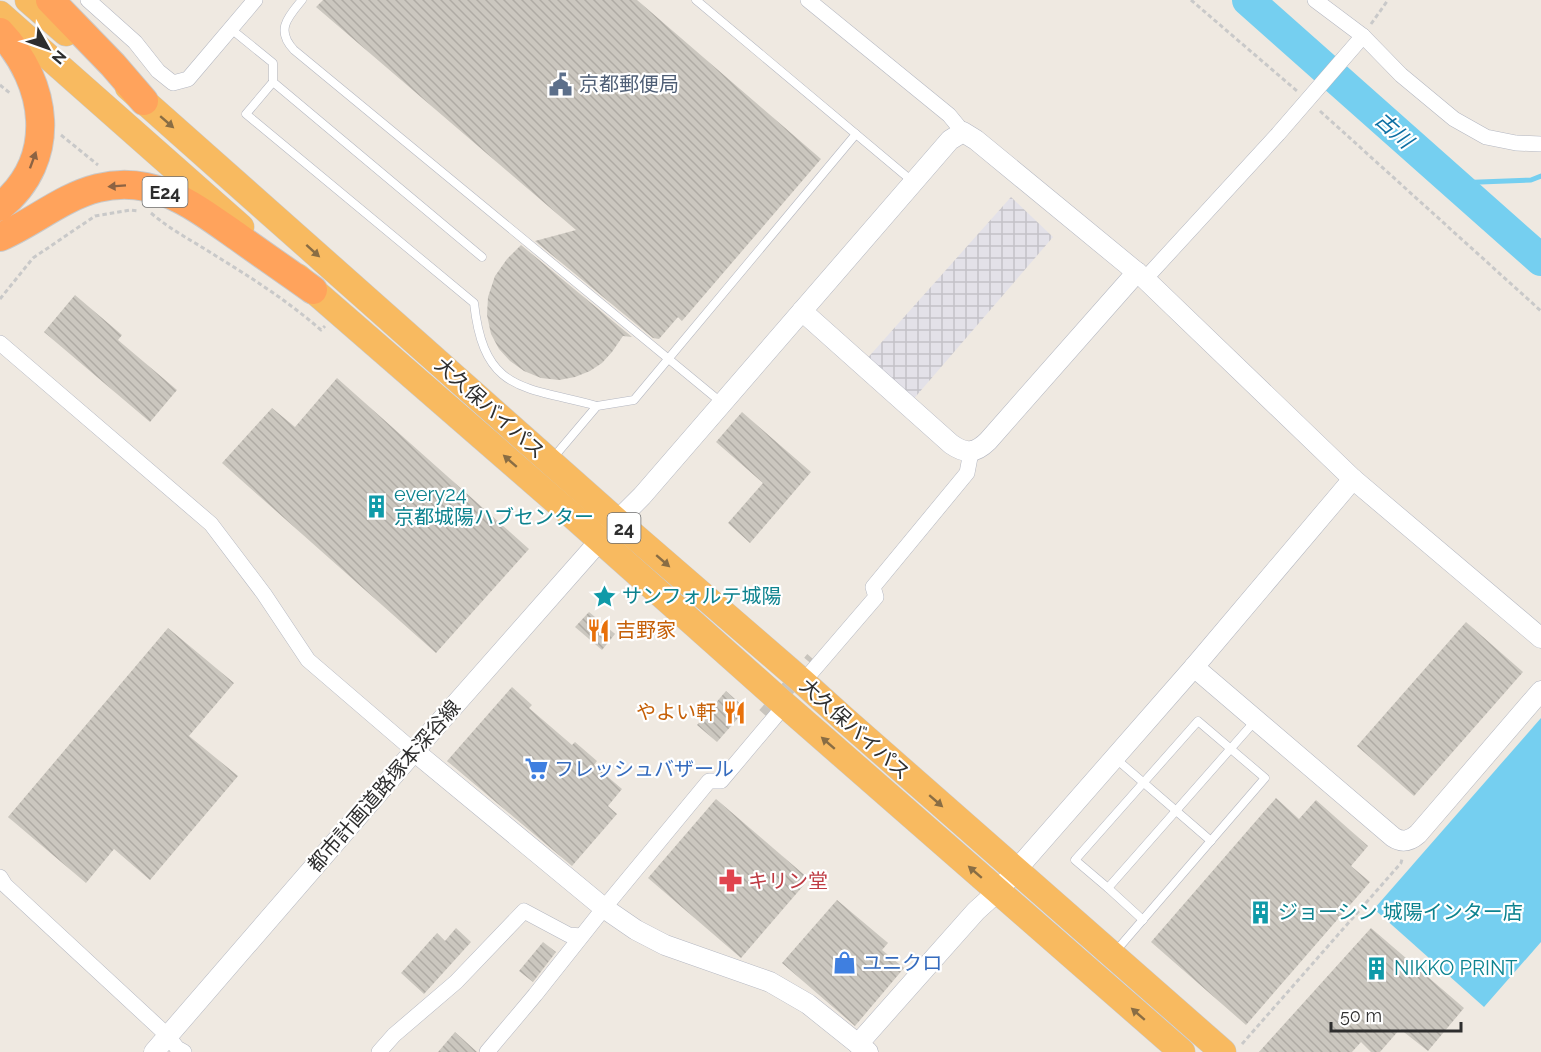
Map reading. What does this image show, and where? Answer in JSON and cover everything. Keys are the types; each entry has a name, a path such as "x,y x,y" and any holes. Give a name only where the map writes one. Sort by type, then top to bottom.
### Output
{"highway":[{"name":"大久保バイパス","path":"28,0 550,462 608,531 775,710 997,892 1182,1052"},
{"path":"50,0 144,101"},
{"name":"大久保バイパス","path":"0,14 313,290 608,531 808,670 1015,870 1223,1052"},
{"path":"0,32 19,54 29,72 36,92 41,129 32,167 22,184 0,207"},
{"name":"E24","path":"0,237 78,195 117,185 136,185 155,189 191,204 313,290"}],"street":[{"path":"88,0 135,42 158,71 173,83 188,79 255,0"},
{"path":"808,0 949,115 963,132 976,140 1141,275 1353,479 1541,638"},
{"path":"1315,0 1363,36 1401,75 1454,119 1486,137 1516,143 1541,144"},
{"path":"802,311 951,444 971,452 980,449 1141,275 1308,100 1363,36"},
{"name":"都市計画道路塚本深谷線","path":"154,1052 414,751 608,531 642,496 950,140 963,132"},
{"path":"0,343 211,524 264,594 308,660 604,908 636,930 665,945 770,982 808,1004 863,1048 976,911 997,892 1194,667 1353,479"},
{"path":"808,670 967,473 971,452"},
{"path":"808,670 876,597 873,587"},
{"path":"1194,667 1393,837 1403,841 1409,840 1423,829 1541,692"},
{"path":"709,781 721,781 775,710"},
{"path":"487,1052 709,781 775,710"},
{"path":"0,877 5,885 168,1036 177,1048 184,1052"},
{"path":"379,1052 394,1035 456,982 524,911 569,935 581,936"}],"lane":[{"path":"302,0 289,16 284,28 285,41 294,50 722,403"},
{"path":"696,0 914,182"},
{"path":"231,29 273,63 273,82 246,114 474,303 483,348 500,374 512,383 524,387 597,406 634,400 670,360 856,134"},
{"path":"273,82 482,257"},
{"path":"550,462 597,406"},
{"path":"1108,888 1256,720"},
{"path":"1112,955 1143,920 1265,778 1198,722 1075,860 1143,920"},
{"path":"1114,757 1211,841"}],"path":[{"path":"1191,0 1308,100 1541,311"},
{"path":"1363,36 1389,0"},
{"path":"60,134 102,168"},
{"path":"0,299 33,258 95,216 130,210 149,212 172,231 216,255 299,311 321,330 327,324"},
{"path":"1235,1052 1401,863 1409,840"}],"shaded area":[{"path":"1011,197 1053,237 911,402 864,362"}],"water":[{"path":"1541,718 1541,942 1484,1007 1374,909"}],"building":[{"name":"京都郵便局","path":"323,0 637,0 821,159 682,321 678,317 659,339 653,338 535,241 576,230 316,7"},
{"path":"521,245 632,337 623,336 602,363 575,377 559,380 541,378 524,371 510,361 499,349 491,334 487,315 488,297 495,276"},
{"path":"75,295 122,335 118,340 177,390 150,422 44,332"},
{"name":"every24 京都城陽ハブセンター","path":"337,378 529,549 436,653 222,463 272,408 295,427"},
{"path":"742,412 811,472 750,543 728,523 763,483 716,442"},
{"path":"589,612 615,634 602,650 575,627"},
{"path":"1466,622 1523,672 1414,796 1357,746"},
{"path":"168,628 234,683 189,736 238,776 150,880 114,849 86,883 8,817"},
{"path":"512,687 532,705 529,708 572,745 575,742 597,761 594,765 622,789 608,806 617,814 572,866 447,761"},
{"path":"726,691 746,709 717,742 697,725"},
{"name":"ジョーシン 城陽インター店","path":"1276,798 1299,819 1316,800 1368,846 1351,866 1370,882 1246,1025 1151,942"},
{"path":"716,799 809,879 741,958 648,878"},
{"path":"837,900 888,943 882,950 904,968 855,1026 782,963"},
{"path":"456,928 471,942 424,994 401,973 437,933 445,941"},
{"name":"NIKKO PRINT","path":"1371,928 1464,1008 1428,1051 1400,1029 1380,1052 1371,1052 1361,1042 1352,1052 1259,1052"},
{"path":"543,942 556,952 533,982 519,971"},
{"path":"455,1032 477,1052 438,1052"}],"waterway":[{"name":"古川","path":"1248,0 1541,260"},
{"path":"1454,183 1531,180 1541,176"}],"tunnel":[{"path":"765,715 813,659"}],"place":[{"name":"京都郵便局","path":"561,84"},
{"name":"every24 京都城陽ハブセンター","path":"376,506"},
{"name":"サンフォルテ城陽","path":"604,596"},
{"name":"吉野家","path":"598,630"},
{"name":"やよい軒","path":"734,712"},
{"name":"フレッシュバザール","path":"536,769"},
{"name":"キリン堂","path":"730,881"},
{"name":"ジョーシン 城陽インター店","path":"1260,912"},
{"name":"ユニクロ","path":"844,963"},
{"name":"NIKKO PRINT","path":"1376,968"}]}
